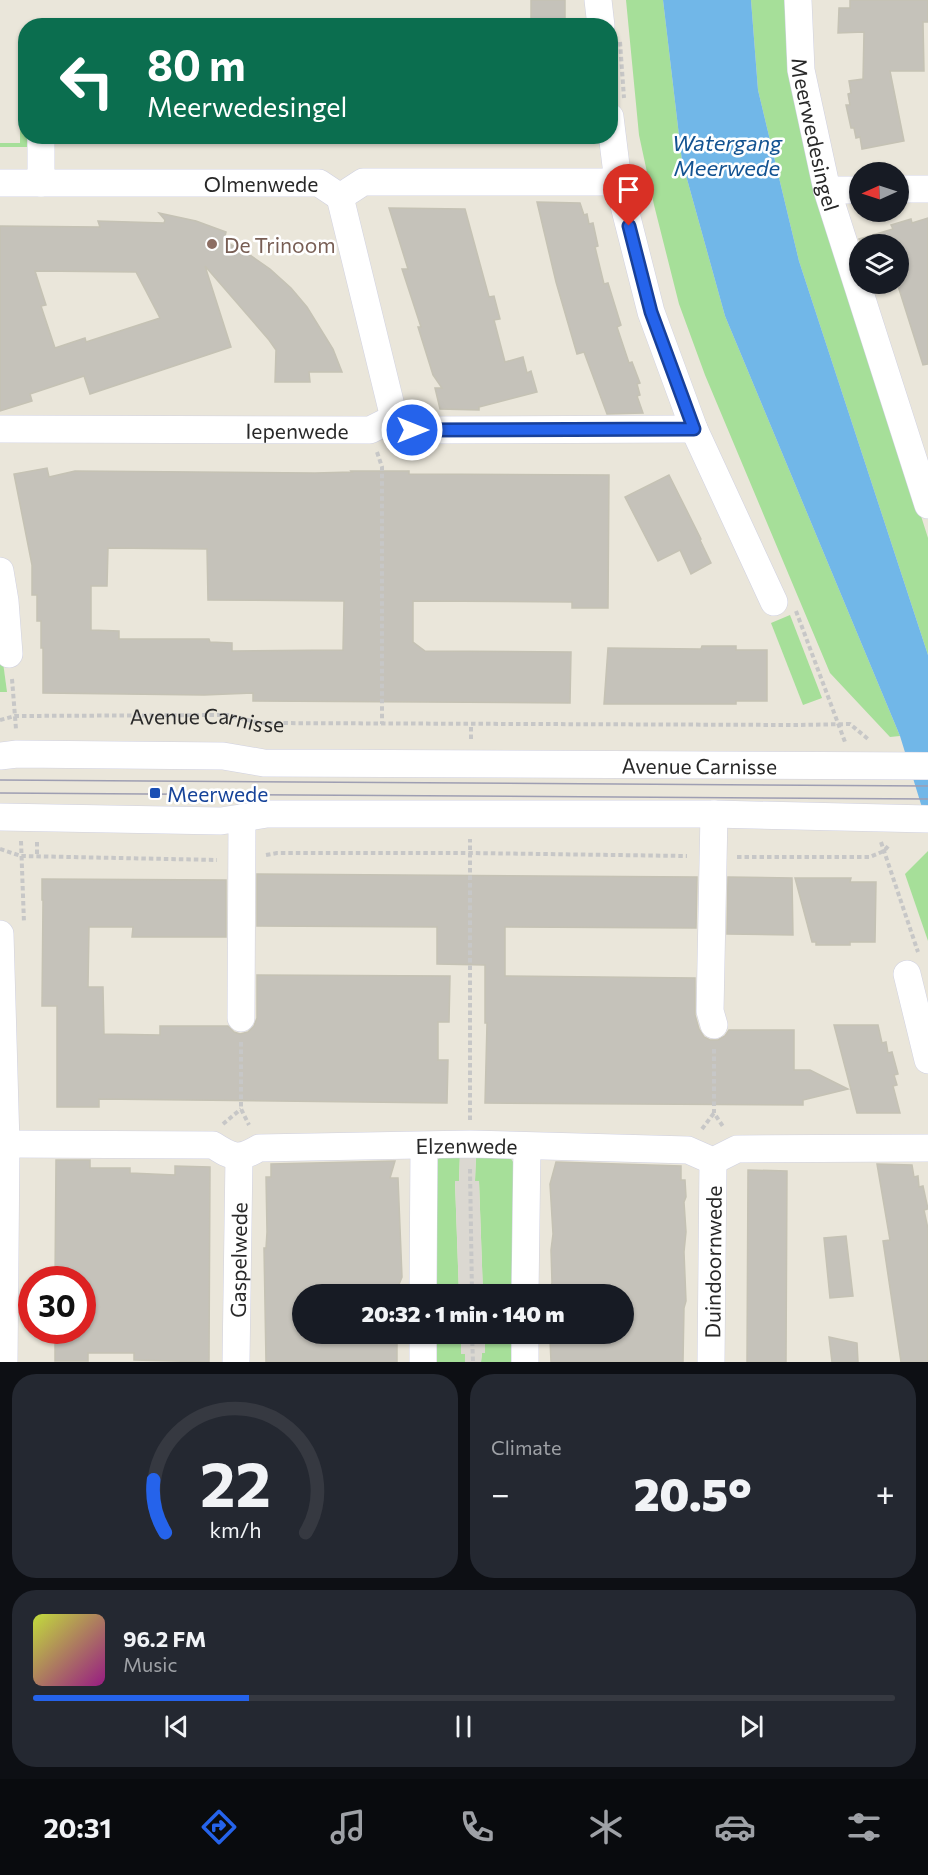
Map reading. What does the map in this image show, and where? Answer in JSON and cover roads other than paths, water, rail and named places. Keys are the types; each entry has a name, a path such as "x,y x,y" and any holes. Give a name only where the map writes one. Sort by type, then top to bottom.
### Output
{"street":[{"path":"598,0 600,18"},
{"name":"Meerwedesingel","path":"798,0 801,70 827,190 917,439 928,505"},
{"path":"40,144 41,183"},
{"path":"613,144 618,182 651,312 694,429 774,602"},
{"name":"Olmenwede","path":"0,183 319,183 340,197 363,182 618,182"},
{"path":"909,189 928,189"},
{"path":"827,190 849,190"},
{"path":"340,197 394,418 412,430 694,429"},
{"name":"Iepenwede","path":"0,429 370,430 394,418"},
{"path":"0,571 9,654"},
{"name":"Avenue Carnisse","path":"18,754 223,756 264,763 915,765"},
{"path":"19,818 221,821 267,814 714,814 926,819"},
{"path":"714,814 710,1011 714,1025"},
{"path":"241,1018 242,818"},
{"path":"0,934 6,1144 4,1362"},
{"path":"907,974 928,1060"},
{"name":"Elzenwede","path":"6,1144 213,1145 230,1155 249,1152 470,1144 688,1150 712,1161"},
{"path":"423,1284 424,1146"},
{"path":"525,1284 527,1147"},
{"path":"712,1161 737,1149 928,1148"},
{"name":"Gaspelwede","path":"236,1362 249,1152"},
{"name":"Duindoornwede","path":"711,1362 712,1161"},
{"path":"423,1344 423,1362"},
{"path":"525,1344 525,1362"}],"water":[{"name":"Watergang Meerwede","path":"663,0 751,0 758,90 799,261 928,655 928,827 900,736 725,316 682,161"}],"tram line":[{"path":"0,780 928,786"},
{"path":"0,793 928,799"}],"place":[{"name":"De Trinoom","path":"212,244"},
{"name":"Meerwede","path":"155,793"}]}
